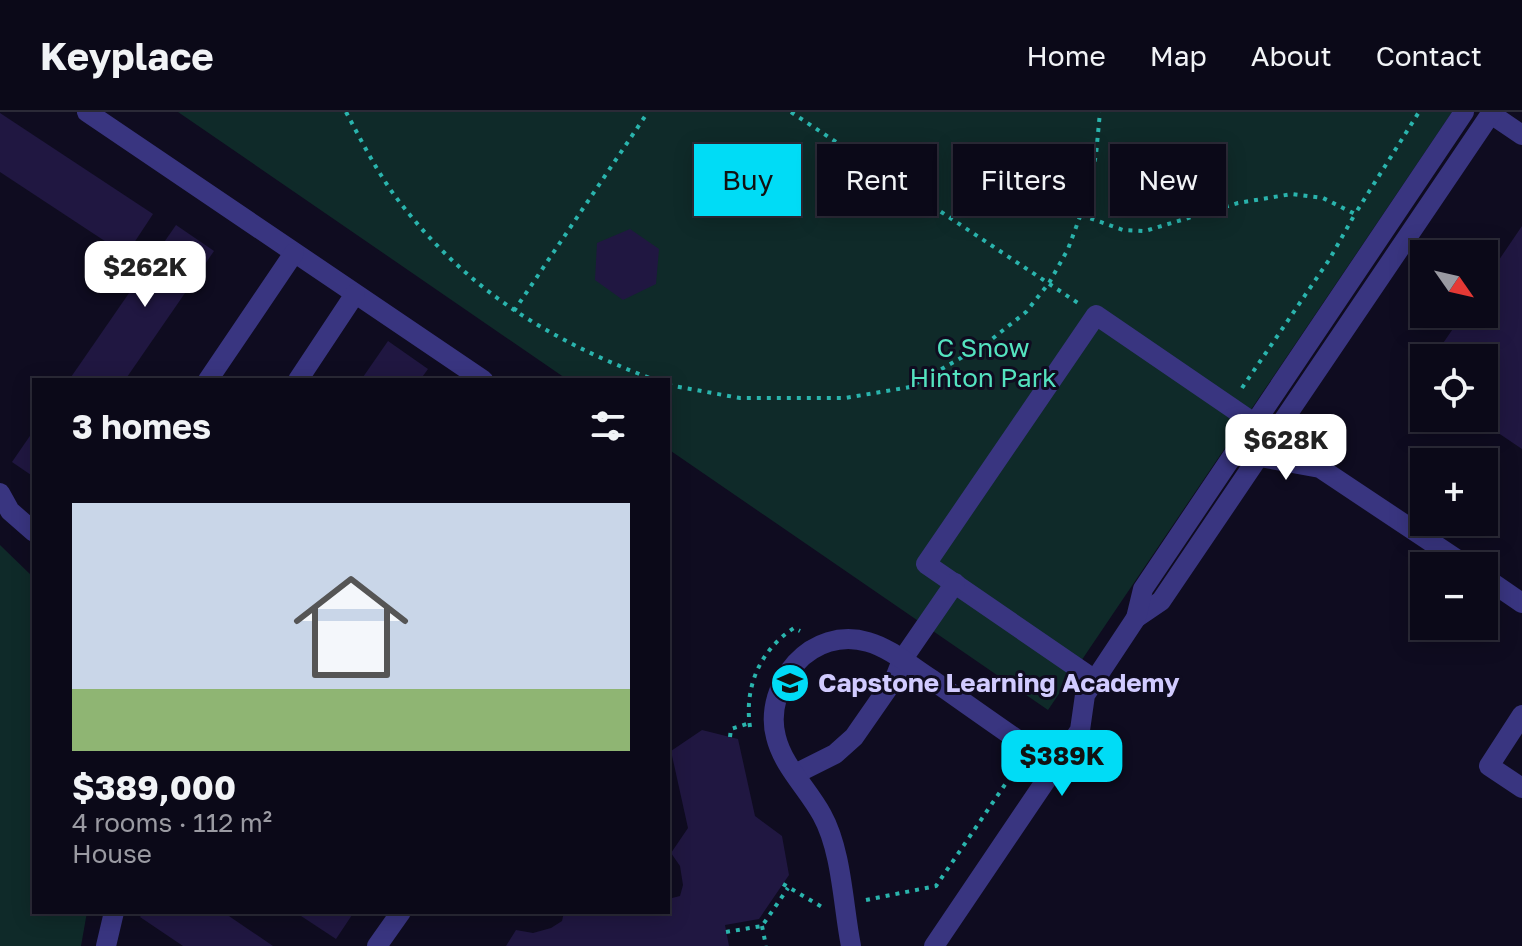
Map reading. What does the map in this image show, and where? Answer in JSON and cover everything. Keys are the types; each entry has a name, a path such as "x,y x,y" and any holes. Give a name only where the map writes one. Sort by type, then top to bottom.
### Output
{"street":[{"path":"87,112 480,378"},
{"path":"934,946 1080,730 1085,695 1136,618 1143,589 1464,112"},
{"path":"1136,618 1161,601 1492,113 1522,135"},
{"path":"209,378 294,253"},
{"path":"299,378 355,294"},
{"path":"1095,680 926,564 1096,315 1254,423 1279,428 1320,468 1446,552"},
{"path":"1260,457 1320,468"},
{"path":"0,493 10,511 32,530"},
{"path":"795,774 835,754 854,737 955,583"},
{"path":"1498,587 1522,603"},
{"path":"851,946 836,854 824,817 786,760 776,736 774,719 777,695 787,673 802,656 819,644 849,640 868,642 902,660 1056,766"},
{"path":"1522,715 1489,766 1522,788"},
{"path":"106,946 114,914"},
{"path":"377,946 400,914"}],"path":[{"path":"346,112 394,195 432,241 474,282 531,323 601,360 650,378"},
{"path":"514,311 648,112"},
{"path":"791,112 1096,315"},
{"path":"1094,163 1100,112"},
{"path":"1229,406 1329,260 1419,112"},
{"path":"1084,216 1123,230 1145,231 1238,203 1292,194 1323,198 1355,214"},
{"path":"670,385 740,398 845,398 910,387 987,343 1026,312 1049,283 1068,249 1081,216"},
{"path":"730,737 731,729 750,723"},
{"path":"766,946 762,926 785,886 823,908 936,886 1029,748"},
{"path":"726,932 762,926"}],"green space":[{"name":"C Snow Hinton Park","path":"178,112 1452,112 1048,710 670,450 670,378 565,378"},
{"path":"0,545 32,576 32,914 87,914 81,946 0,946"}],"building":[{"path":"0,113 153,214 126,255 0,172"},
{"path":"176,225 214,251 126,378 70,378"},
{"path":"1522,226 1522,449 1497,432 1498,344 1443,344 1453,328 1498,328 1498,261"},
{"path":"630,229 659,249 656,284 623,300 595,280 597,243"},
{"path":"388,341 428,369 421,378 362,378"},
{"path":"32,433 32,476 12,462"},
{"path":"702,730 738,739 755,816 782,836 789,875 759,919 725,925 729,946 506,946 516,930 533,933 551,928 562,921 564,914 670,914 670,898 680,896 683,885 680,866 671,853 688,828 671,751"},
{"path":"142,914 226,914 273,946 183,946 140,917"},
{"path":"298,914 353,914 336,939"}],"place":[{"name":"Capstone Learning Academy","path":"790,683"}]}
